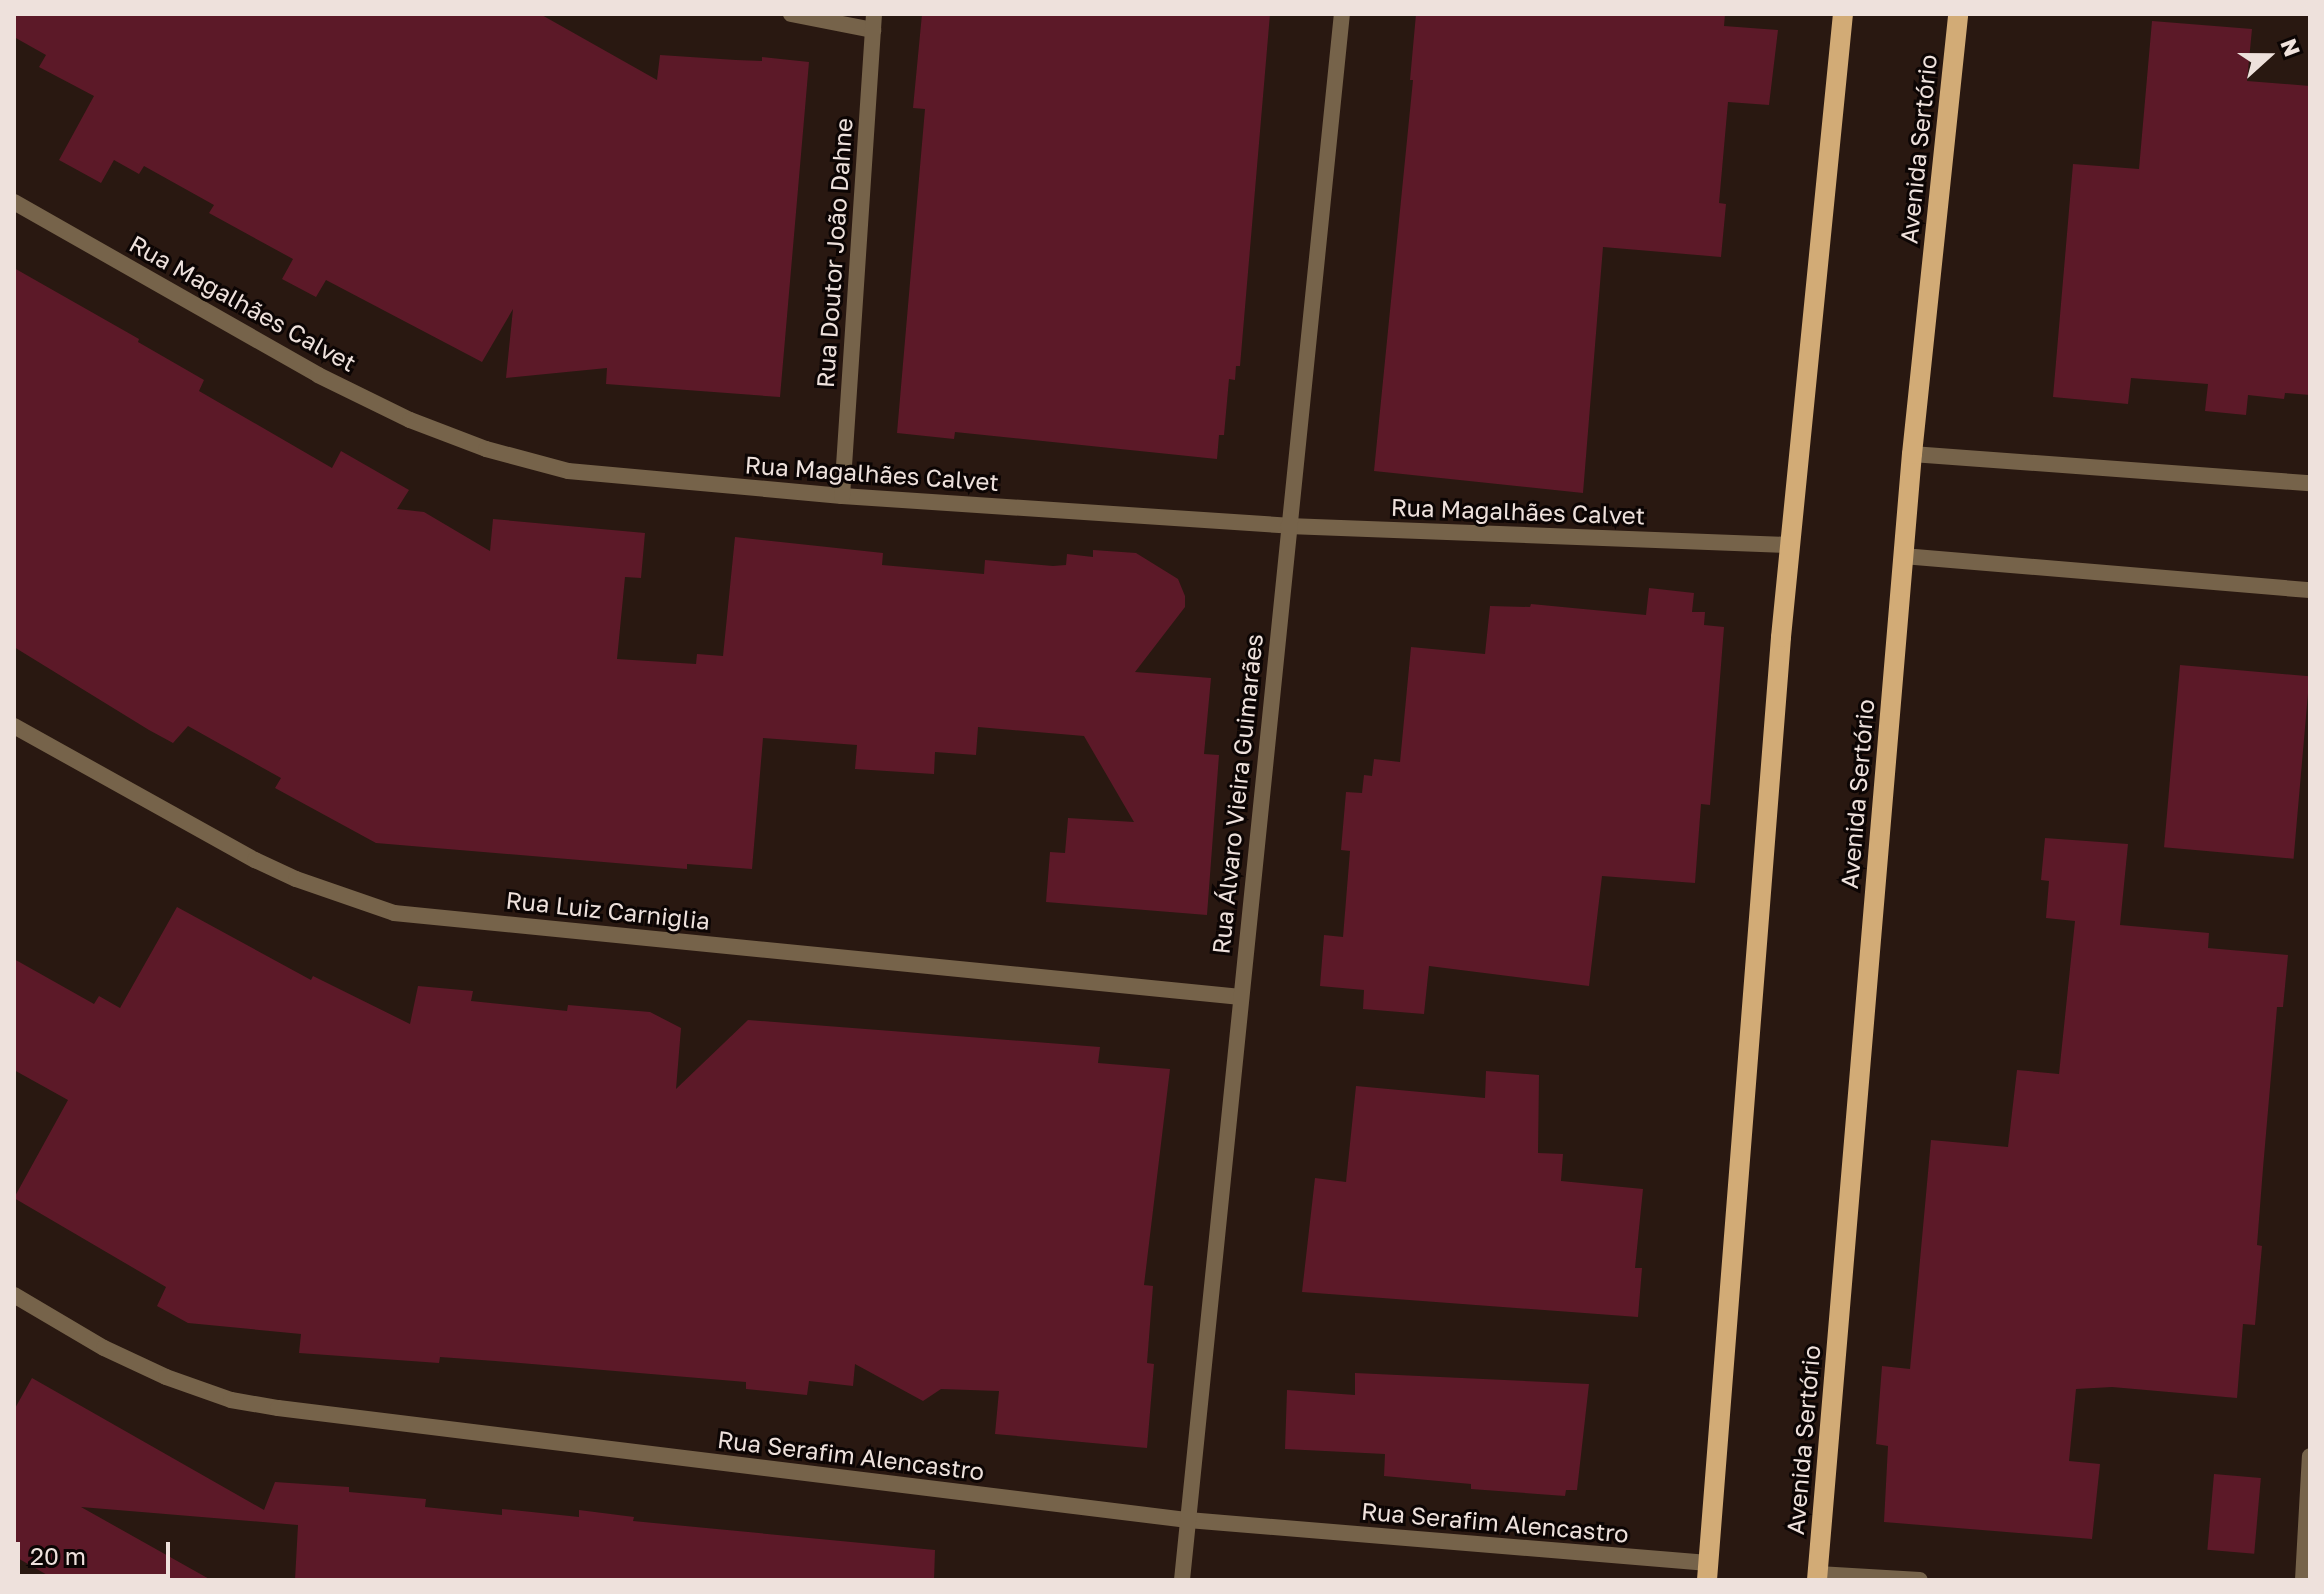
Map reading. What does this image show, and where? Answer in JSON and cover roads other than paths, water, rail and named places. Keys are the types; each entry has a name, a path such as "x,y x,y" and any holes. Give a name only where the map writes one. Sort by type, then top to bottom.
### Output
{"main road":[{"path":"1708,1572 1790,545 1843,14"},
{"name":"Avenida Sertório","path":"1817,1577 1912,454 1958,14"}],"street":[{"path":"791,14 873,22"},
{"name":"Rua Álvaro Vieira Guimarães","path":"1182,1580 1342,14"},
{"name":"Rua Doutor João Dahne","path":"842,496 873,22"},
{"name":"Rua Magalhães Calvet","path":"14,202 318,375 410,420 486,449 568,471 842,496 1288,526 1790,545"},
{"path":"1912,454 2310,483"},
{"path":"1903,556 2310,590"},
{"name":"Rua Luiz Carniglia","path":"14,726 255,860 296,879 394,913 1241,997"},
{"name":"Rua Serafim Alencastro","path":"14,1295 104,1348 166,1377 231,1400 321,1415 1188,1520 1708,1572"},
{"path":"2303,1580 2310,1456"},
{"path":"1817,1577 1920,1580"}]}
